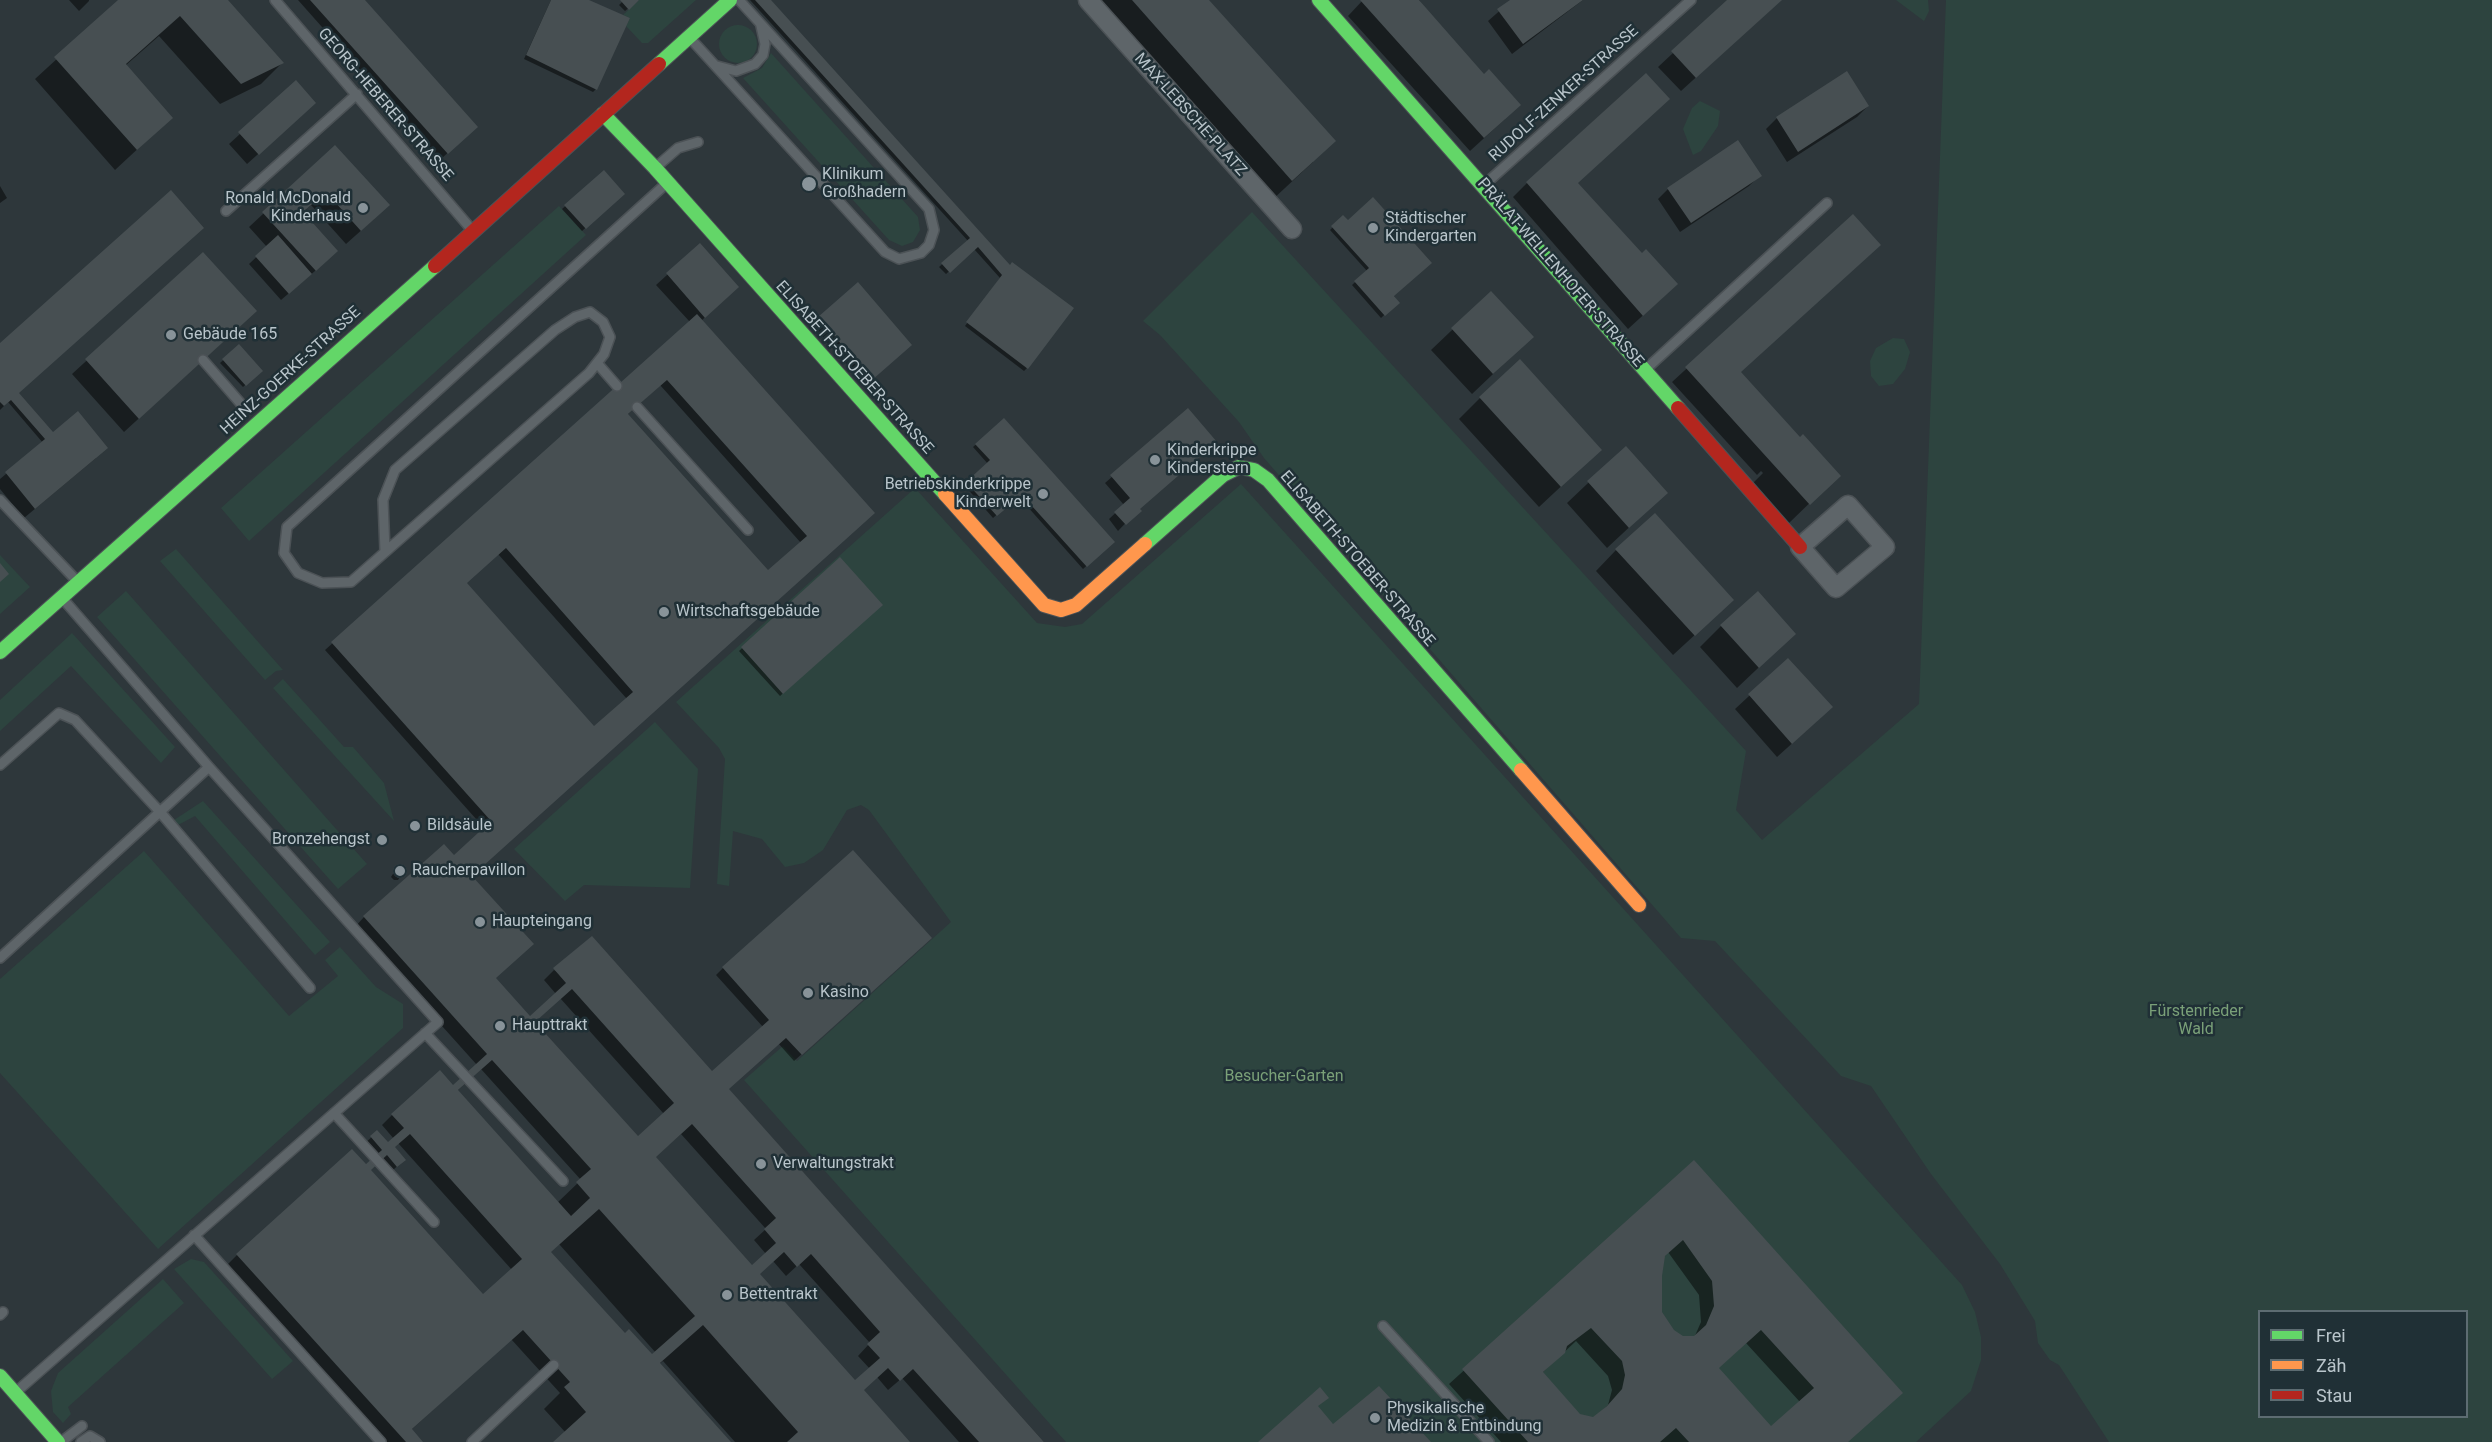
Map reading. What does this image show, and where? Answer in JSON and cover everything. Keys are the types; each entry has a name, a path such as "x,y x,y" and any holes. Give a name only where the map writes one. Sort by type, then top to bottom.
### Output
{"street":[{"path":"603,114 730,0"},
{"name":"MAX-LEBSCHE-PLATZ","path":"1088,0 1292,230"},
{"name":"PRÄLAT-WELLENHOFER-STRASSE","path":"1321,1 1483,186 1836,588 1885,547 1848,505 1800,547"},
{"name":"ELISABETH-STOEBER-STRASSE","path":"603,114 668,182 949,500 1047,607 1061,610 1076,605 1223,475 1239,467 1254,470 1268,480 1639,904"},
{"name":"HEINZ-GOERKE-STRASSE","path":"0,652 603,114"},
{"path":"0,1376 60,1442"}],"lane":[{"name":"GEORG-HEBERER-STRASSE","path":"274,0 473,231"},
{"path":"688,37 885,252 899,259 921,254 929,245 934,230 928,209 740,0"},
{"name":"RUDOLF-ZENKER-STRASSE","path":"1483,186 1691,0"},
{"path":"713,63 729,71 744,70 755,64 763,55 765,40 759,21"},
{"path":"226,211 357,94"},
{"path":"655,168 678,148 698,142"},
{"path":"385,551 383,500 394,470 555,330 590,312 603,322 610,337 604,354 589,373 351,582 322,583 298,573 284,553 287,527 668,182"},
{"path":"1645,370 1827,203"},
{"path":"203,360 242,405"},
{"path":"597,363 617,386"},
{"path":"637,407 748,530"},
{"path":"0,500 78,582"},
{"path":"15,1393 438,1022 209,767 62,597"},
{"path":"0,765 59,713 75,720 161,813 310,988"},
{"path":"0,958 209,767"},
{"path":"425,1033 562,1181"},
{"path":"334,1113 434,1222"},
{"path":"194,1235 381,1442"},
{"path":"1383,1326 1489,1442"},
{"path":"472,1442 554,1365"},
{"path":"60,1442 82,1426"},
{"path":"81,1442 90,1436 100,1442"}],"green space":[{"path":"639,0 696,0 648,43 642,43 626,26 630,18 623,15"},
{"path":"1896,0 1928,0 1929,11 1924,21"},
{"name":"Fürstenrieder Wald","path":"1946,0 2492,0 2492,1442 2109,1442 2059,1365 2050,1360 2038,1343 2035,1321 2000,1264 1931,1174 1871,1086 1841,1076 1715,941 1681,938 1264,458 1239,422 1160,335 1143,321 1252,212 1746,751 1736,810 1762,840 1919,704"},
{"path":"738,25 752,30 757,44 752,58 738,63 724,58 719,44 724,30"},
{"path":"771,53 918,217 920,230 913,242 902,246 889,240 743,78 762,68"},
{"path":"1700,101 1720,111 1718,126 1701,151 1693,155 1683,129 1692,108"},
{"path":"559,206 586,235 249,541 221,508"},
{"path":"1893,338 1904,339 1910,352 1905,369 1893,384 1879,386 1871,376 1870,361 1876,348"},
{"name":"Besucher-Garten","path":"1241,484 1962,1285 1975,1312 1981,1337 1981,1360 1971,1391 1916,1442 1066,1442 744,1080 783,1046 797,1061 951,922 869,810 861,805 847,810 823,850 804,863 785,867 762,839 733,831 729,886 717,884 725,759 719,748 676,702 915,488 1037,623 1065,627 1082,624"},
{"path":"176,549 283,670 276,671 265,680 160,561"},
{"path":"0,555 30,587 0,614"},
{"path":"126,591 367,864 338,889 97,617"},
{"path":"72,633 175,747 161,763 71,666 0,731 0,700"},
{"path":"283,679 344,747 353,747 384,783 394,821 273,688"},
{"path":"655,722 698,769 690,888 584,885 565,901 514,849"},
{"path":"203,801 330,942 315,955 195,816 178,825 174,820"},
{"path":"144,851 289,1016 338,976 325,960 340,947 376,987 403,1004 403,1028 158,1249 0,1073 0,979"},
{"path":"191,1259 204,1262 293,1361 272,1379 174,1269"},
{"path":"163,1279 184,1303 68,1407 71,1414 63,1423 53,1412 51,1391 58,1373"}],"building":[{"path":"118,0 228,0 284,63 241,84 180,16 126,64 173,118 137,150 54,57"},
{"path":"310,0 365,0 478,127 448,154"},
{"path":"551,0 589,0 630,18 597,90 526,55"},
{"path":"620,0 639,0 629,10"},
{"path":"755,0 771,0 1010,265 1012,262 1074,308 1028,369 966,322 1002,275 978,247 950,273 941,263 970,238"},
{"path":"1132,0 1209,0 1336,141 1292,181"},
{"path":"1360,0 1419,0 1484,74 1489,69 1521,105 1484,138"},
{"path":"1510,0 1583,0 1523,44 1497,9"},
{"path":"1727,0 1782,0 1696,78 1671,51"},
{"path":"1847,71 1869,106 1798,152 1776,117"},
{"path":"1646,73 1670,99 1578,183 1642,253 1646,249 1678,284 1643,316 1526,182"},
{"path":"296,80 316,103 259,155 238,132"},
{"path":"1738,140 1762,176 1691,223 1667,188"},
{"name":"Ronald McDonald Kinderhaus","path":"335,145 390,205 361,231 326,192 303,212 338,251 316,271 262,212"},
{"path":"604,170 625,194 586,229 564,205"},
{"path":"171,190 204,228 19,393 53,432 78,411 108,448 35,509 5,472 45,439 11,400 4,406 0,402 0,343"},
{"path":"1373,197 1432,263 1394,296 1400,303 1385,316 1354,281 1369,268 1331,226 1343,215 1348,220"},
{"path":"1853,214 1881,245 1741,372 1800,437 1803,434 1841,476 1810,505 1685,367"},
{"path":"278,235 312,274 289,294 255,256"},
{"path":"700,243 739,287 705,318 666,273"},
{"name":"Gebäude 165","path":"203,252 257,311 139,419 85,359"},
{"path":"858,282 912,345 872,380 818,317"},
{"path":"1491,291 1534,337 1493,374 1451,328"},
{"path":"697,314 875,513 472,876 534,944 496,978 530,1016 566,983 553,968 592,936 712,1071 769,1020 722,967 853,850 932,938 802,1055 786,1038 729,1089 1044,1442 979,1442 913,1369 900,1381 888,1368 864,1390 910,1442 787,1442 798,1432 703,1325 660,1363 731,1442 553,1442 586,1412 564,1387 570,1382 523,1330 412,1429 423,1442 406,1442 236,1254 352,1149 366,1164 382,1150 370,1136 377,1130 388,1142 404,1128 391,1114 440,1070 453,1085 487,1054 363,916 444,844 454,855 491,821 331,642","holes":["667,380 807,536 768,570 628,414","506,548 633,692 594,726 467,583","572,989 674,1103 638,1136 535,1022","492,1060 591,1169 576,1182 590,1198 571,1216 458,1090","692,1124 776,1218 764,1229 776,1243 752,1265 656,1157","410,1134 522,1259 483,1294 371,1170 387,1155 397,1167 406,1160 395,1147","599,1209 695,1316 652,1354 629,1329 625,1333 551,1252","784,1252 797,1267 811,1254 880,1332 867,1344 880,1358 855,1380 760,1274"]},
{"path":"239,344 263,371 246,386 222,359"},
{"path":"1520,359 1602,450 1561,487 1479,397"},
{"path":"1188,408 1217,442 1140,509 1142,511 1126,525 1114,512 1130,498 1110,475"},
{"path":"1004,418 1115,542 1087,567 1022,495 997,516 966,482 990,460 975,444"},
{"path":"1626,446 1668,493 1629,528 1587,481"},
{"path":"1655,513 1734,600 1695,636 1615,549"},
{"path":"840,557 883,605 783,694 741,647"},
{"path":"0,563 9,574 0,582"},
{"path":"1758,591 1796,634 1759,668 1720,625"},
{"path":"1788,658 1833,707 1792,744 1748,694"},
{"name":"Raucherpavillon","path":"400,864 405,866 407,871 405,876 400,878 395,876 393,871 395,866"},
{"path":"1694,1160 1903,1393 1848,1442 1689,1442 1676,1428 1660,1442 1528,1442 1462,1369","holes":["1683,1240 1712,1281 1714,1306 1706,1325 1694,1336 1683,1336 1674,1330 1662,1312 1662,1276 1665,1256","1591,1328 1622,1361 1625,1375 1622,1389 1607,1406 1593,1417 1580,1414 1543,1372 1565,1353 1567,1346","1761,1330 1814,1388 1771,1426 1719,1368"]},
{"name":"Physikalische Medizin & Entbindung","path":"1379,1386 1431,1442 1258,1442 1320,1387 1329,1398 1318,1406 1333,1424"}],"traffic: fast":[{"path":"659,64 730,0"},
{"path":"1319,0 1678,408"},
{"path":"603,114 655,168 945,494"},
{"path":"0,652 435,266"},
{"path":"1145,544 1223,475 1239,467 1254,470 1268,480 1521,770"},
{"path":"0,1376 58,1442"}],"traffic: slow":[{"path":"945,494 1044,605 1061,610 1076,605 1145,544"},
{"path":"1521,770 1639,905"}],"traffic: jam":[{"path":"435,266 659,64"},
{"path":"1678,408 1800,547"}],"place":[{"name":"Klinikum Großhadern","path":"809,184"},
{"name":"Ronald McDonald Kinderhaus","path":"363,208"},
{"name":"Städtischer Kindergarten","path":"1373,228"},
{"name":"Gebäude 165","path":"171,335"},
{"name":"Kinderkrippe Kinderstern","path":"1155,460"},
{"name":"Betriebskinderkrippe Kinderwelt","path":"1043,494"},
{"name":"Wirtschaftsgebäude","path":"664,612"},
{"name":"Bildsäule","path":"415,826"},
{"name":"Bronzehengst","path":"382,840"},
{"name":"Raucherpavillon","path":"400,871"},
{"name":"Haupteingang","path":"480,922"},
{"name":"Kasino","path":"808,993"},
{"name":"Haupttrakt","path":"500,1026"},
{"name":"Verwaltungstrakt","path":"761,1164"},
{"name":"Bettentrakt","path":"727,1295"},
{"name":"Physikalische Medizin & Entbindung","path":"1375,1418"}]}
